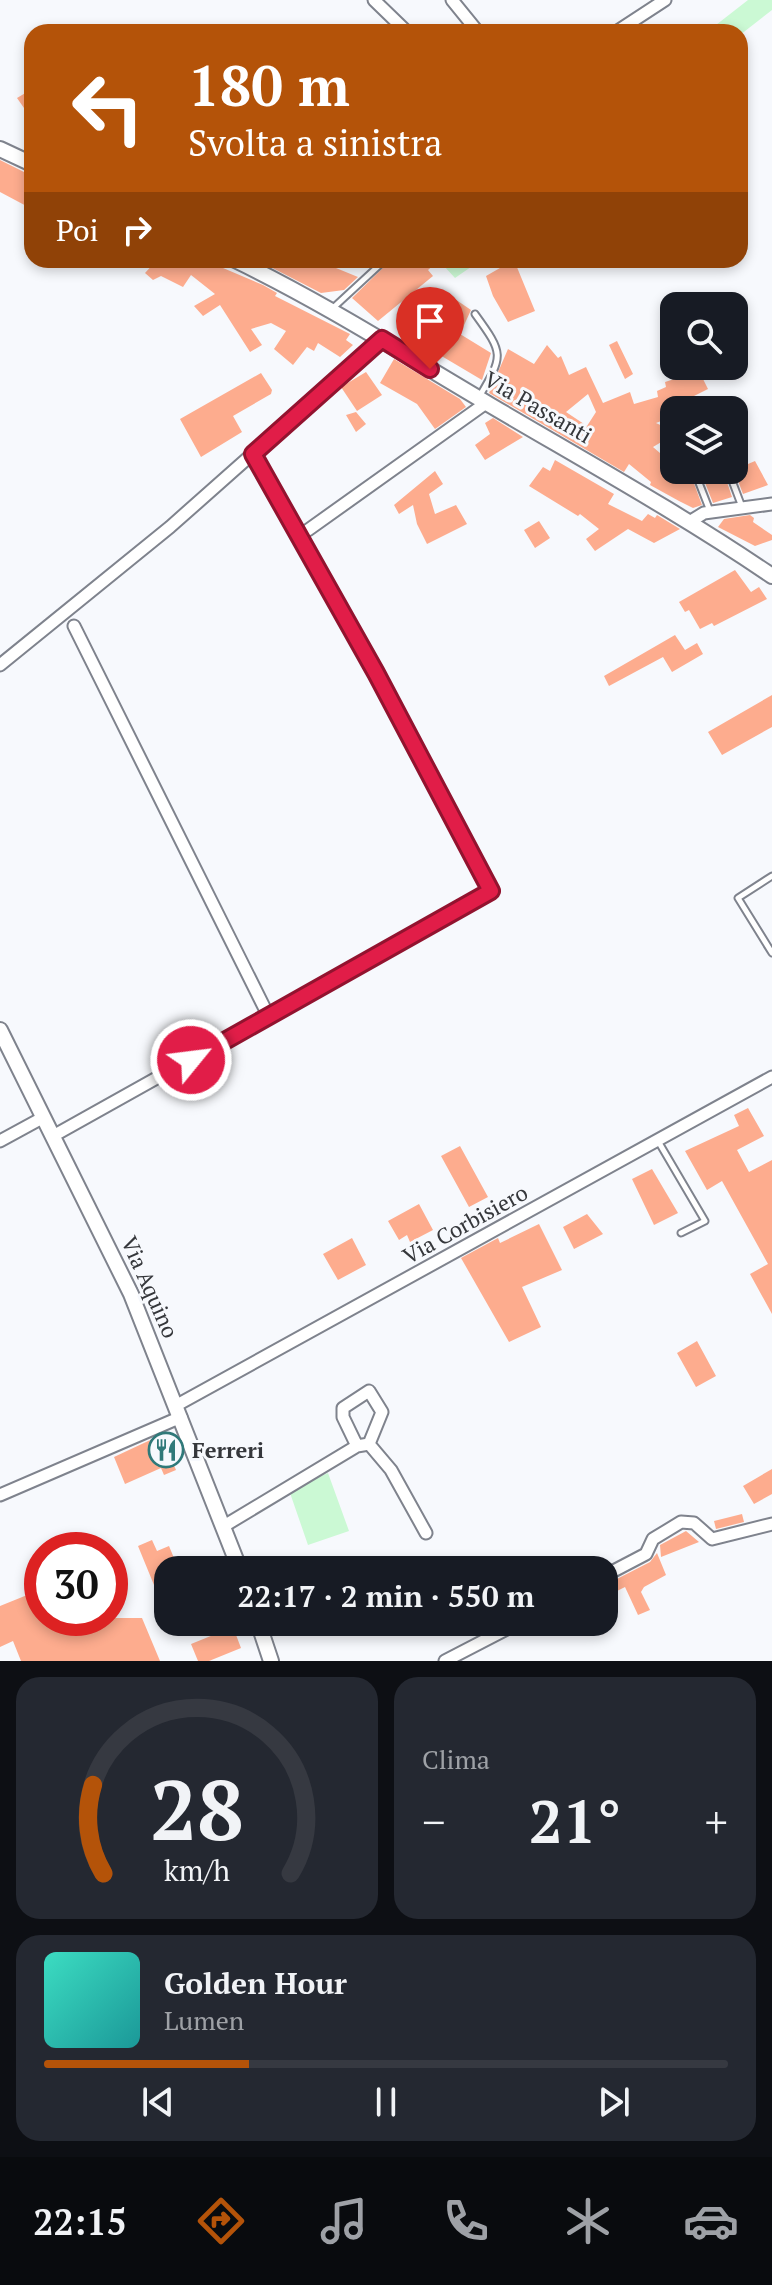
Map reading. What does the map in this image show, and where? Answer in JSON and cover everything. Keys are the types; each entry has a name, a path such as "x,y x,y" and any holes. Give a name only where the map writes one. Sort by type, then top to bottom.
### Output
{"street":[{"path":"374,0 399,24"},
{"path":"452,0 472,24"},
{"path":"628,24 665,0"},
{"path":"0,149 24,160"},
{"name":"Via Passanti","path":"251,268 332,309 482,401 691,521 772,576"},
{"path":"0,665 170,527 382,339"},
{"path":"308,530 482,401"},
{"path":"53,1136 491,891 376,673 253,454"},
{"path":"691,521 711,512 772,504"},
{"path":"74,626 269,1017"},
{"name":"Via Aquino","path":"0,1030 131,1294 235,1556"},
{"name":"Via Corbisiero","path":"0,1495 179,1411 772,1077"},
{"path":"0,1141 44,1117"},
{"path":"224,1526 363,1445 391,1470 426,1533"},
{"path":"618,1569 646,1554 653,1539 681,1522 694,1523 712,1539 772,1524"},
{"path":"263,1636 271,1661"},
{"path":"445,1661 493,1636"}],"lane":[{"path":"332,309 376,268"},
{"path":"475,314 499,347 499,362 482,401"},
{"path":"700,484 711,512"},
{"path":"733,484 742,508"},
{"path":"772,876 738,898 772,953"},
{"path":"658,1140 705,1221 681,1233"}],"green space":[{"path":"748,0 772,0 772,10 748,29 748,24 717,24"},
{"path":"446,268 469,268 455,278"},
{"path":"328,1473 349,1531 308,1545 289,1490"}],"building":[{"path":"24,94 24,108 17,98"},
{"path":"0,160 24,172 24,205 0,192"},
{"path":"150,268 223,268 263,285 277,293 275,296 350,334 346,340 353,345 340,357 318,343 314,351 307,347 293,365 274,349 286,331 271,323 251,329 262,345 250,352 220,305 203,316 194,306 215,294 191,275 183,287 161,276 153,280 145,273"},
{"path":"273,268 336,268 358,277 344,290 321,293"},
{"path":"383,268 430,268 428,270 433,276 378,321 352,298"},
{"path":"500,268 517,268 535,311 508,322 486,276"},
{"path":"449,295 471,310 460,334 491,353 482,380 401,332 425,312 435,317"},
{"path":"617,341 633,374 625,379 609,345"},
{"path":"547,345 558,358 561,356 569,375 586,367 603,403 630,392 634,404 658,397 657,391 666,387 665,382 704,380 708,389 694,396 660,396 660,421 656,423 660,425 660,443 653,447 660,453 660,484 694,484 702,505 693,508 679,501 650,485 651,482 629,464 624,472 489,393 508,349 534,364","holes":["588,394 596,412 587,426 566,412"]},
{"path":"394,359 460,399 466,407 435,429 417,404 380,383"},
{"path":"366,372 382,395 357,411 341,387"},
{"path":"261,373 272,390 271,394 233,416 242,432 201,457 180,419"},
{"path":"356,412 366,424 356,432 346,415"},
{"path":"493,418 523,437 485,460 475,445 490,434 485,423"},
{"path":"555,460 614,494 608,504 642,521 648,514 655,518 657,515 680,529 654,543 628,529 595,551 586,539 599,529 580,514 578,516 529,486 543,467 550,471"},
{"path":"755,461 768,485 743,494 739,484 748,484 748,464"},
{"path":"435,471 443,484 429,494 435,514 456,505 467,524 427,544 417,524 413,505 399,514 394,505"},
{"path":"706,484 728,484 732,497 713,503"},
{"path":"750,515 754,518 753,522 772,535 772,540 755,546 718,527 724,519"},
{"path":"539,521 550,538 535,548 524,530"},
{"path":"735,570 751,592 759,587 767,599 714,626 712,623 700,629 689,610 685,612 679,602"},
{"path":"675,635 685,650 697,643 703,654 672,672 663,657 609,686 604,676"},
{"path":"772,695 772,727 722,755 708,732"},
{"path":"748,1108 764,1136 737,1150 749,1172 772,1160 772,1314 750,1274 768,1264 722,1181 707,1190 685,1151 739,1126 734,1115"},
{"path":"460,1146 488,1197 469,1207 441,1156"},
{"path":"652,1169 678,1213 654,1225 632,1179"},
{"path":"419,1204 433,1230 410,1242 407,1235 399,1240 388,1221"},
{"path":"587,1214 603,1234 574,1249 563,1227"},
{"path":"539,1224 562,1270 522,1287 541,1327 509,1342 461,1258 498,1238 500,1243"},
{"path":"352,1238 366,1265 338,1280 323,1254"},
{"path":"697,1341 716,1376 696,1387 677,1353"},
{"path":"161,1435 176,1470 164,1475 161,1468 125,1484 114,1457"},
{"path":"772,1469 772,1494 754,1504 743,1486"},
{"path":"742,1514 744,1522 716,1529 714,1521"},
{"path":"686,1531 699,1542 661,1557 660,1545"},
{"path":"152,1540 157,1551 169,1546 173,1556 154,1556 154,1585 138,1546"},
{"path":"657,1553 666,1575 644,1587 641,1592 650,1610 638,1615 625,1587 618,1590 618,1578 650,1562"},
{"path":"24,1596 24,1636 128,1636 128,1618 142,1618 160,1661 21,1661 13,1641 0,1647 0,1606"},
{"path":"211,1636 236,1636 241,1648 209,1661 198,1661 191,1644"}],"place":[{"name":"Ferreri","path":"166,1450"}],"route":[{"path":"191,1060 491,891 376,673 253,454 382,339 430,369"}]}
